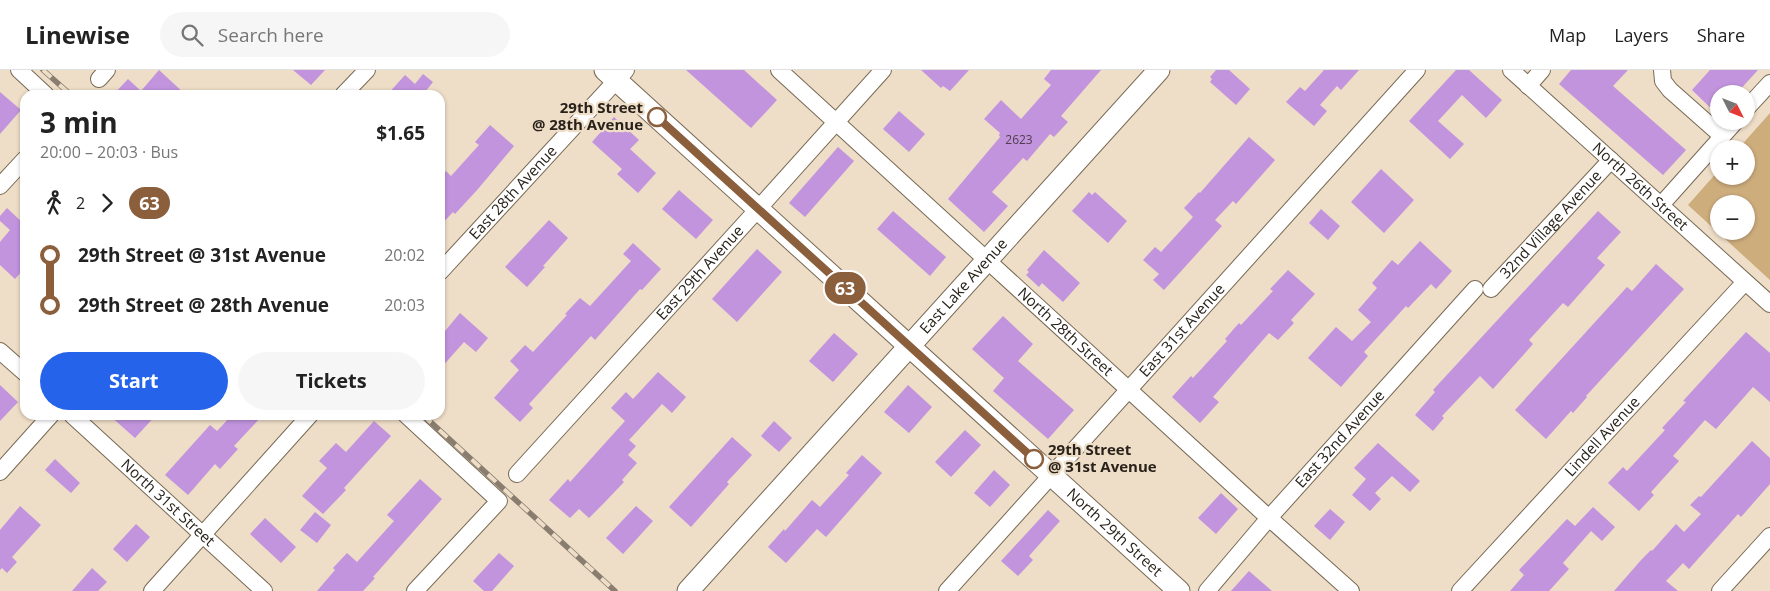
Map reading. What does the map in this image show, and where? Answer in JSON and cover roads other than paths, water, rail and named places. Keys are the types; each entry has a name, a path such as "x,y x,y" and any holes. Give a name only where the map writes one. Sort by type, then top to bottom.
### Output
{"street":[{"path":"19,70 41,90"},
{"path":"349,90 367,70"},
{"name":"North 28th Street","path":"779,70 1351,591"},
{"name":"East 29th Avenue","path":"517,474 883,70"},
{"name":"East Lake Avenue","path":"688,591 1159,70"},
{"name":"East 31st Avenue","path":"947,591 1417,70"},
{"name":"North 26th Street","path":"1511,70 1770,304"},
{"path":"1528,86 1542,70"},
{"path":"1662,70 1663,82 1670,90 1722,136"},
{"name":"North 29th Street","path":"616,73 758,209 1179,591"},
{"name":"East 28th Avenue","path":"445,266 616,73"},
{"path":"1755,99 1770,83"},
{"path":"1661,205 1728,130"},
{"name":"32nd Village Avenue","path":"1483,289 1611,160"},
{"path":"0,186 20,164"},
{"name":"Lindell Avenue","path":"1460,591 1745,282"},
{"name":"East 32nd Avenue","path":"1207,591 1269,518 1483,289"},
{"path":"0,351 20,369"},
{"path":"0,472 47,420"},
{"name":"North 31st Street","path":"77,420 264,591"},
{"path":"152,591 306,420"},
{"path":"411,420 499,501 415,591"},
{"path":"1720,591 1770,536"}],"railway":[{"path":"43,70 65,90"},
{"path":"428,420 615,591"}],"place":[{"name":"29th Street @ 28th Avenue","path":"657,117"},
{"name":"29th Street @ 31st Avenue","path":"1034,459"}]}
